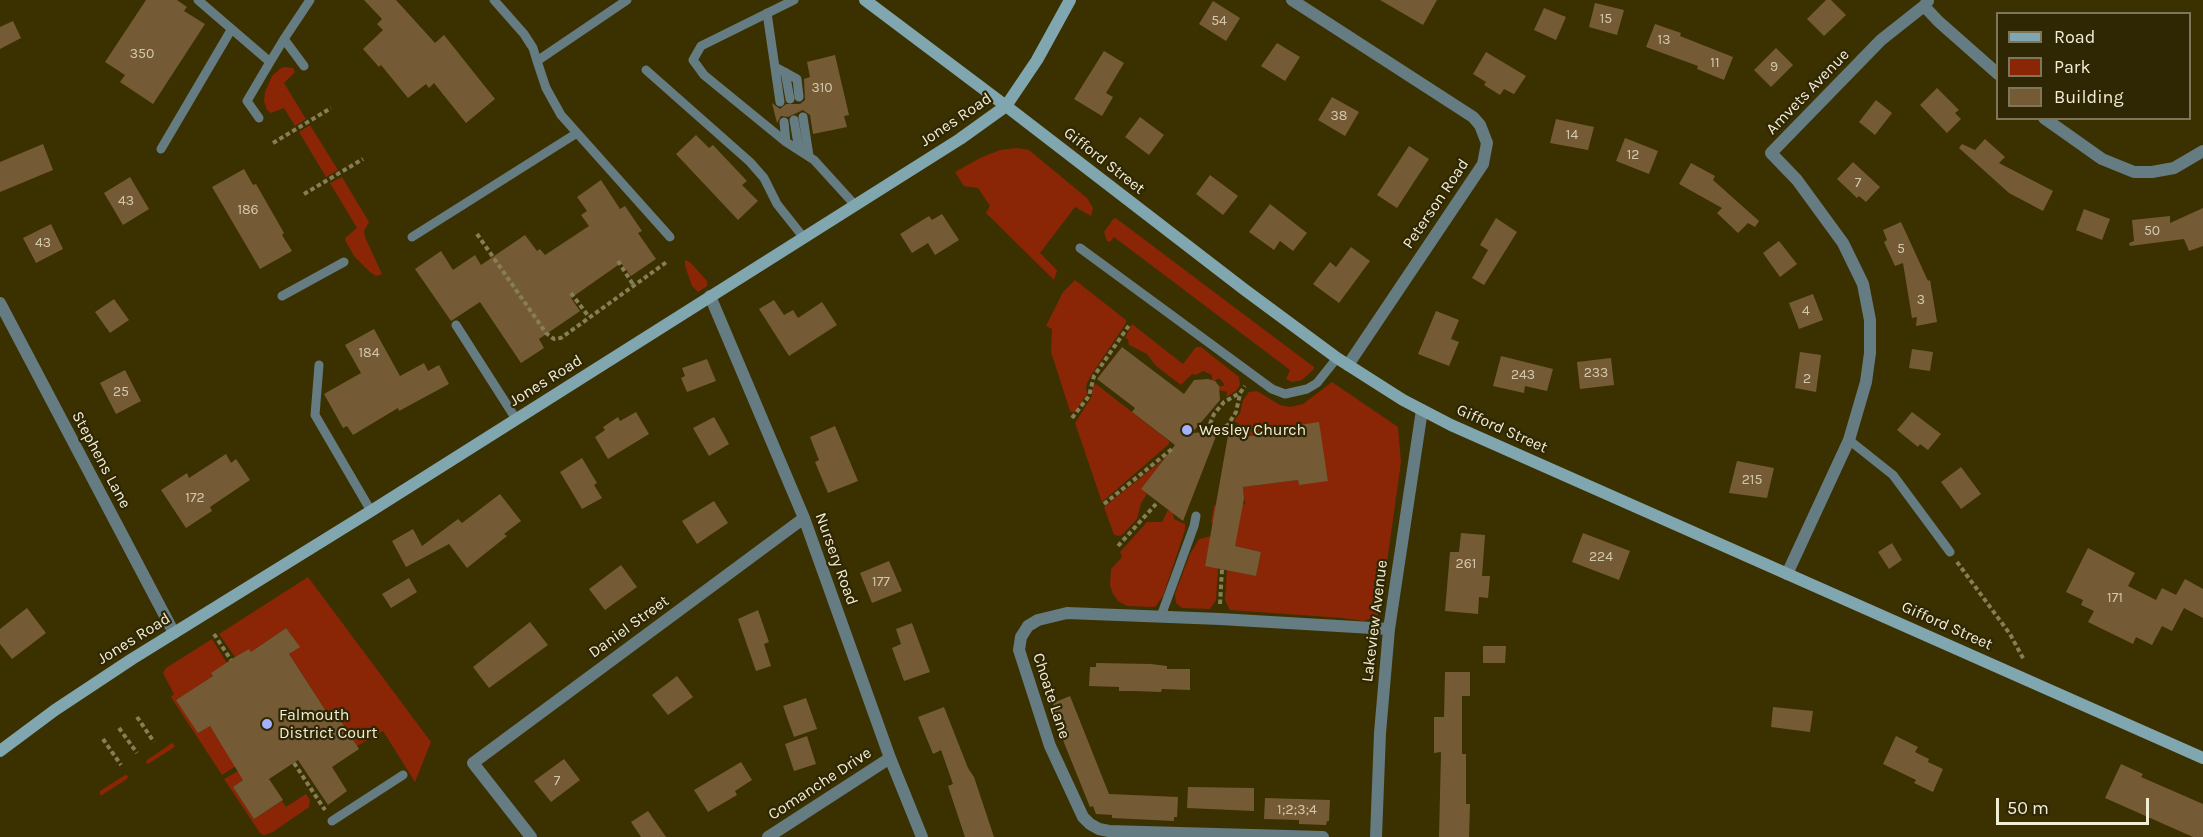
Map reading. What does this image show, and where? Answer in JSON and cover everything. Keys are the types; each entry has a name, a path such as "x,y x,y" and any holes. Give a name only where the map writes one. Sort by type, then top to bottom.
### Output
{"main road":[{"name":"Gifford Street","path":"865,0 1337,358 1422,410 2203,758"},
{"name":"Jones Road","path":"0,751 55,710 174,633 960,139 1006,106 1037,60 1070,0"}],"street":[{"name":"Peterson Road","path":"1292,0 1473,117 1480,125 1487,143 1483,164 1348,365"},
{"name":"Amvets Avenue","path":"1786,574 1849,440 1866,382 1870,353 1870,320 1863,284 1843,243 1797,180 1771,153 1881,40 1927,3 1938,21 1996,72"},
{"path":"2047,120 2102,159 2134,172 2174,168 2203,151"},
{"name":"Nursery Road","path":"710,296 804,518 890,759 922,837"},
{"name":"Stephens Lane","path":"0,303 174,633"},
{"name":"Lakeview Avenue","path":"1376,837 1380,733 1389,629 1422,410"},
{"name":"Daniel Street","path":"531,837 473,763 804,518"},
{"name":"Choate Lane","path":"1323,837 1109,831 1090,824 1083,817 1050,746 1018,650 1021,637 1028,626 1038,620 1067,613 1389,629"},
{"name":"Comanche Drive","path":"768,837 890,759"}],"lane":[{"path":"198,0 270,62"},
{"path":"259,118 247,101 310,0"},
{"path":"494,0 524,34 532,48 546,88 561,115 670,237"},
{"path":"537,61 627,0"},
{"path":"794,0 701,46 693,60 704,75 786,142 809,156 855,205"},
{"path":"765,13 775,67 790,99 797,79 775,67"},
{"path":"161,149 231,30"},
{"path":"284,39 304,66"},
{"path":"646,70 750,162 764,177 777,204 804,238"},
{"path":"786,142 794,120"},
{"path":"794,120 799,150"},
{"path":"794,120 809,156"},
{"path":"412,237 577,133"},
{"path":"1080,248 1272,389 1285,394 1296,393 1317,383 1337,358"},
{"path":"282,296 344,262"},
{"path":"456,325 516,419"},
{"path":"319,365 315,415 371,511"},
{"path":"1849,440 1893,475 1950,552"},
{"path":"1161,616 1196,516"},
{"path":"332,821 403,775"}],"path":[{"path":"273,143 331,108"},
{"path":"304,195 363,159"},
{"path":"477,234 550,337 557,339 668,261"},
{"path":"618,261 634,286"},
{"path":"572,292 590,317"},
{"path":"1072,418 1089,396 1094,376 1130,324"},
{"path":"1210,423 1224,402 1240,393 1254,375"},
{"path":"1219,430 1228,425 1236,412 1240,393"},
{"path":"1104,504 1172,449"},
{"path":"1118,546 1156,504"},
{"path":"1950,552 2010,634 2024,660"},
{"path":"1220,619 1222,569"},
{"path":"214,634 231,660"},
{"path":"137,717 154,742"},
{"path":"119,728 137,753"},
{"path":"103,739 121,765"},
{"path":"294,763 332,821"}],"green space":[{"path":"281,68 293,68 295,72 284,83 306,119 295,126 284,108 271,113 267,110 264,101 272,76"},
{"path":"310,125 338,170 326,177 299,132"},
{"path":"1017,148 1029,150 1087,198 1093,208 1091,216 1075,207 1040,253 1057,271 1054,280 986,213 990,206 978,188 964,186 955,172 1000,150"},
{"path":"342,177 369,222 364,231 365,237 382,274 376,276 370,272 354,256 345,240 357,228 330,183"},
{"path":"1114,218 1314,369 1302,380 1292,382 1286,379 1290,370 1114,237 1110,242 1107,241 1104,232"},
{"path":"685,260 690,262 707,281 707,286 698,292 692,286"},
{"path":"1075,280 1126,320 1126,323 1090,377 1086,386 1087,394 1074,413 1070,411 1051,352 1052,329 1046,326 1063,292"},
{"path":"1132,324 1183,364 1196,347 1201,347 1239,377 1240,385 1236,391 1226,397 1227,392 1219,390 1219,386 1224,386 1220,379 1212,380 1212,375 1203,371 1196,375 1192,374 1181,385 1156,366 1147,354 1129,345 1128,339 1125,338"},
{"path":"1332,382 1398,427 1401,462 1380,612 1377,616 1364,621 1230,610 1225,600 1227,570 1256,576 1261,552 1235,546 1211,522 1214,506 1216,505 1217,508 1245,504 1243,487 1298,480 1299,485 1328,480 1318,423 1293,426 1293,431 1243,437 1243,429 1238,430 1239,424 1234,421 1240,413 1243,400 1249,392 1257,391 1280,405 1290,407 1303,404"},
{"path":"1096,384 1169,441 1169,444 1102,502 1075,423 1092,396 1093,386"},
{"path":"1164,459 1142,488 1147,494 1141,503 1137,519 1123,534 1114,535 1104,507"},
{"path":"1168,510 1173,513 1174,519 1185,524 1185,530 1163,596 1155,607 1127,606 1118,601 1113,594 1110,585 1111,569 1122,557 1120,552 1147,522 1162,522"},
{"path":"1211,536 1205,565 1218,568 1216,600 1210,609 1182,608 1176,603 1175,594 1190,554 1199,539"},
{"path":"308,577 431,742 415,782 383,731 357,746 339,718 333,722 289,654 299,647 286,628 251,652 249,649 235,657 219,634"},
{"path":"212,639 227,663 211,673 213,676 176,700 210,726 236,766 222,775 171,697 174,694 163,673 166,668"},
{"path":"172,743 175,746 173,748 148,764 146,763 147,760"},
{"path":"238,771 244,779 233,787 254,819 282,801 286,807 306,794 310,800 309,807 273,832 264,835 260,833 224,779"},
{"path":"125,775 128,776 127,779 100,795 100,791"}],"building":[{"path":"146,0 177,0 187,7 184,11 205,24 153,104 120,82 125,75 105,62"},
{"path":"364,0 396,0 435,43 444,35 495,99 466,123 434,83 429,88 426,84 408,98 381,65 379,67 363,49 383,30 377,24 382,19"},
{"path":"1380,0 1437,0 1423,25"},
{"path":"1826,0 1831,0 1846,15 1824,36 1807,19"},
{"path":"1213,1 1240,18 1226,41 1199,24"},
{"path":"1595,3 1624,10 1617,35 1589,27"},
{"path":"1544,8 1566,17 1556,40 1534,30"},
{"path":"13,21 21,38 0,49 0,27"},
{"path":"1655,24 1681,33 1680,36 1733,57 1724,80 1697,69 1698,66 1646,47"},
{"path":"1277,43 1300,57 1285,81 1261,66"},
{"path":"1776,48 1793,65 1771,87 1754,70"},
{"path":"1104,51 1124,63 1106,93 1113,97 1102,116 1074,99"},
{"path":"1486,52 1526,76 1514,94 1504,89 1500,95 1484,85 1486,82 1473,74"},
{"path":"835,55 849,115 844,116 847,127 813,134 810,115 803,110 788,117 781,116 777,123 772,103 780,109 786,104 800,104 805,100 804,79 810,77 807,62"},
{"path":"1937,88 1959,110 1955,113 1961,119 1947,133 1920,105"},
{"path":"1332,97 1359,112 1345,136 1318,120"},
{"path":"1876,100 1892,113 1875,135 1859,122"},
{"path":"1140,117 1164,135 1149,155 1125,137"},
{"path":"1556,119 1594,127 1588,150 1550,143"},
{"path":"696,135 709,148 713,145 747,181 742,185 758,201 738,220 676,154"},
{"path":"1625,138 1658,151 1649,174 1616,161"},
{"path":"1985,139 2005,157 1999,163 2053,191 2043,211 2009,193 1959,148 1962,144 1975,150"},
{"path":"43,144 53,170 0,192 0,162"},
{"path":"1409,146 1429,159 1397,208 1377,195"},
{"path":"1853,162 1880,187 1866,202 1859,196 1857,198 1837,179"},
{"path":"1691,163 1715,176 1713,180 1759,221 1755,227 1748,223 1738,233 1717,213 1722,208 1679,184"},
{"path":"244,169 253,185 256,184 292,251 260,269 212,187"},
{"path":"1210,175 1238,196 1223,215 1196,194"},
{"path":"130,177 149,209 123,225 104,193"},
{"path":"601,180 620,209 625,206 642,231 638,233 656,259 631,276 621,263 571,298 580,311 539,339 544,348 521,363 480,302 451,321 415,269 441,251 453,270 475,255 481,265 525,235 537,251 540,249 545,255 589,226 581,215 587,211 577,197"},
{"path":"1270,204 1307,233 1293,251 1280,241 1274,250 1249,232"},
{"path":"2203,208 2203,246 2189,251 2184,239 2130,246 2129,243 2134,241 2132,220 2170,216 2170,223"},
{"path":"2084,209 2110,219 2102,240 2076,230"},
{"path":"942,214 959,240 935,255 928,243 912,253 900,234 929,216 932,220"},
{"path":"1496,218 1517,232 1484,285 1472,278 1488,250 1480,245"},
{"path":"1901,222 1928,281 1930,280 1937,322 1916,326 1917,317 1912,318 1903,263 1895,266 1884,242 1887,240 1883,230"},
{"path":"51,224 63,249 36,263 23,238"},
{"path":"1779,241 1797,264 1780,277 1763,253"},
{"path":"1351,247 1370,261 1339,303 1313,284 1330,262 1336,267"},
{"path":"1813,294 1823,320 1799,329 1789,303"},
{"path":"114,299 129,320 110,333 95,312"},
{"path":"774,300 784,315 793,310 798,318 822,302 837,325 789,356 759,309"},
{"path":"1436,311 1459,320 1451,339 1459,342 1449,366 1418,354"},
{"path":"374,329 400,376 424,363 428,371 439,365 449,384 399,411 398,408 353,435 347,426 343,428 324,394 361,373 345,345"},
{"path":"1122,347 1184,394 1194,380 1208,379 1215,381 1219,386 1220,400 1192,433 1218,431 1183,521 1141,489 1175,445 1132,412 1135,408 1097,379"},
{"path":"1912,349 1933,352 1930,371 1909,368"},
{"path":"1800,352 1821,355 1816,392 1795,388"},
{"path":"1501,356 1553,369 1547,391 1525,386 1524,393 1493,386"},
{"path":"1611,358 1614,385 1580,389 1577,362"},
{"path":"707,359 716,381 687,392 681,378 685,376 682,368"},
{"path":"125,370 141,401 116,414 100,383"},
{"path":"636,412 649,434 608,459 595,437 605,430 603,427 618,417 620,421"},
{"path":"1912,412 1941,434 1928,450 1920,444 1918,447 1897,430"},
{"path":"714,417 729,444 709,456 693,428"},
{"path":"1319,422 1328,481 1299,485 1298,480 1243,487 1244,499 1235,546 1261,552 1256,576 1205,566 1229,430 1243,429 1243,437 1293,431 1293,426"},
{"path":"835,426 858,481 828,493 815,462 819,460 810,437"},
{"path":"226,454 231,463 236,459 250,480 210,507 212,511 186,528 161,490 187,473 189,478"},
{"path":"582,458 597,483 594,485 602,498 582,509 560,472"},
{"path":"1737,461 1774,468 1767,498 1729,493"},
{"path":"1961,467 1981,494 1961,509 1941,482"},
{"path":"500,494 521,521 504,534 507,536 467,568 449,544 406,567 392,541 413,529 422,546 458,519 462,523"},
{"path":"714,501 728,523 697,544 682,521"},
{"path":"1461,533 1485,535 1482,576 1490,576 1488,598 1479,597 1478,614 1445,611 1450,552 1459,552"},
{"path":"1583,533 1630,551 1619,580 1572,562"},
{"path":"1892,543 1902,560 1889,569 1878,552"},
{"path":"2088,548 2135,573 2128,586 2156,600 2162,588 2176,595 2185,579 2203,589 2203,618 2184,608 2172,631 2162,626 2152,645 2136,637 2133,644 2088,622 2094,611 2081,605 2083,600 2066,592"},
{"path":"889,561 902,591 872,603 860,573"},
{"path":"621,565 637,587 605,610 589,589"},
{"path":"409,578 417,592 391,608 382,594"},
{"path":"27,608 46,633 12,659 0,644 0,629"},
{"path":"758,610 769,642 764,644 771,666 756,671 738,619"},
{"path":"530,622 548,645 489,688 473,667"},
{"path":"912,623 930,672 904,681 892,648 901,644 896,629"},
{"name":"Falmouth District Court","path":"286,628 300,647 289,654 333,722 339,718 359,749 332,767 347,791 328,805 298,760 269,779 283,800 254,819 233,787 243,780 210,726 198,733 176,700 213,676 211,673 235,657 249,649 251,652"},
{"path":"1483,646 1506,646 1505,663 1483,663"},
{"path":"1096,663 1151,664 1167,666 1167,669 1190,669 1190,690 1119,691 1119,687 1089,686 1090,667 1096,667"},
{"path":"1445,672 1470,672 1470,696 1462,696 1462,754 1466,754 1466,804 1470,804 1469,837 1439,837 1441,752 1434,753 1434,717 1444,717"},
{"path":"677,676 693,697 668,715 652,695"},
{"path":"1070,696 1109,794 1178,797 1177,817 1174,817 1174,821 1112,818 1112,815 1096,814 1093,806 1090,807 1050,708 1054,707 1053,703"},
{"path":"806,698 817,729 794,737 783,706"},
{"path":"944,707 968,768 974,777 994,837 965,837 948,786 953,784 941,750 933,754 918,717"},
{"path":"1773,707 1813,711 1810,732 1771,727"},
{"path":"807,736 816,764 794,771 785,744"},
{"path":"1896,736 1918,747 1915,752 1929,759 1928,762 1943,769 1933,792 1914,783 1916,780 1883,764"},
{"path":"564,759 580,780 551,802 534,781"},
{"path":"741,762 752,780 735,791 737,795 708,812 694,790"},
{"path":"2121,764 2143,774 2141,777 2203,804 2203,837 2193,837 2105,798"},
{"path":"1188,787 1254,788 1254,811 1187,808"},
{"path":"1265,798 1330,800 1329,821 1326,825 1299,824 1299,820 1264,819"},
{"path":"648,811 666,837 641,837 631,822"}],"place":[{"name":"Wesley Church","path":"1187,430"},
{"name":"Falmouth District Court","path":"267,724"}]}
